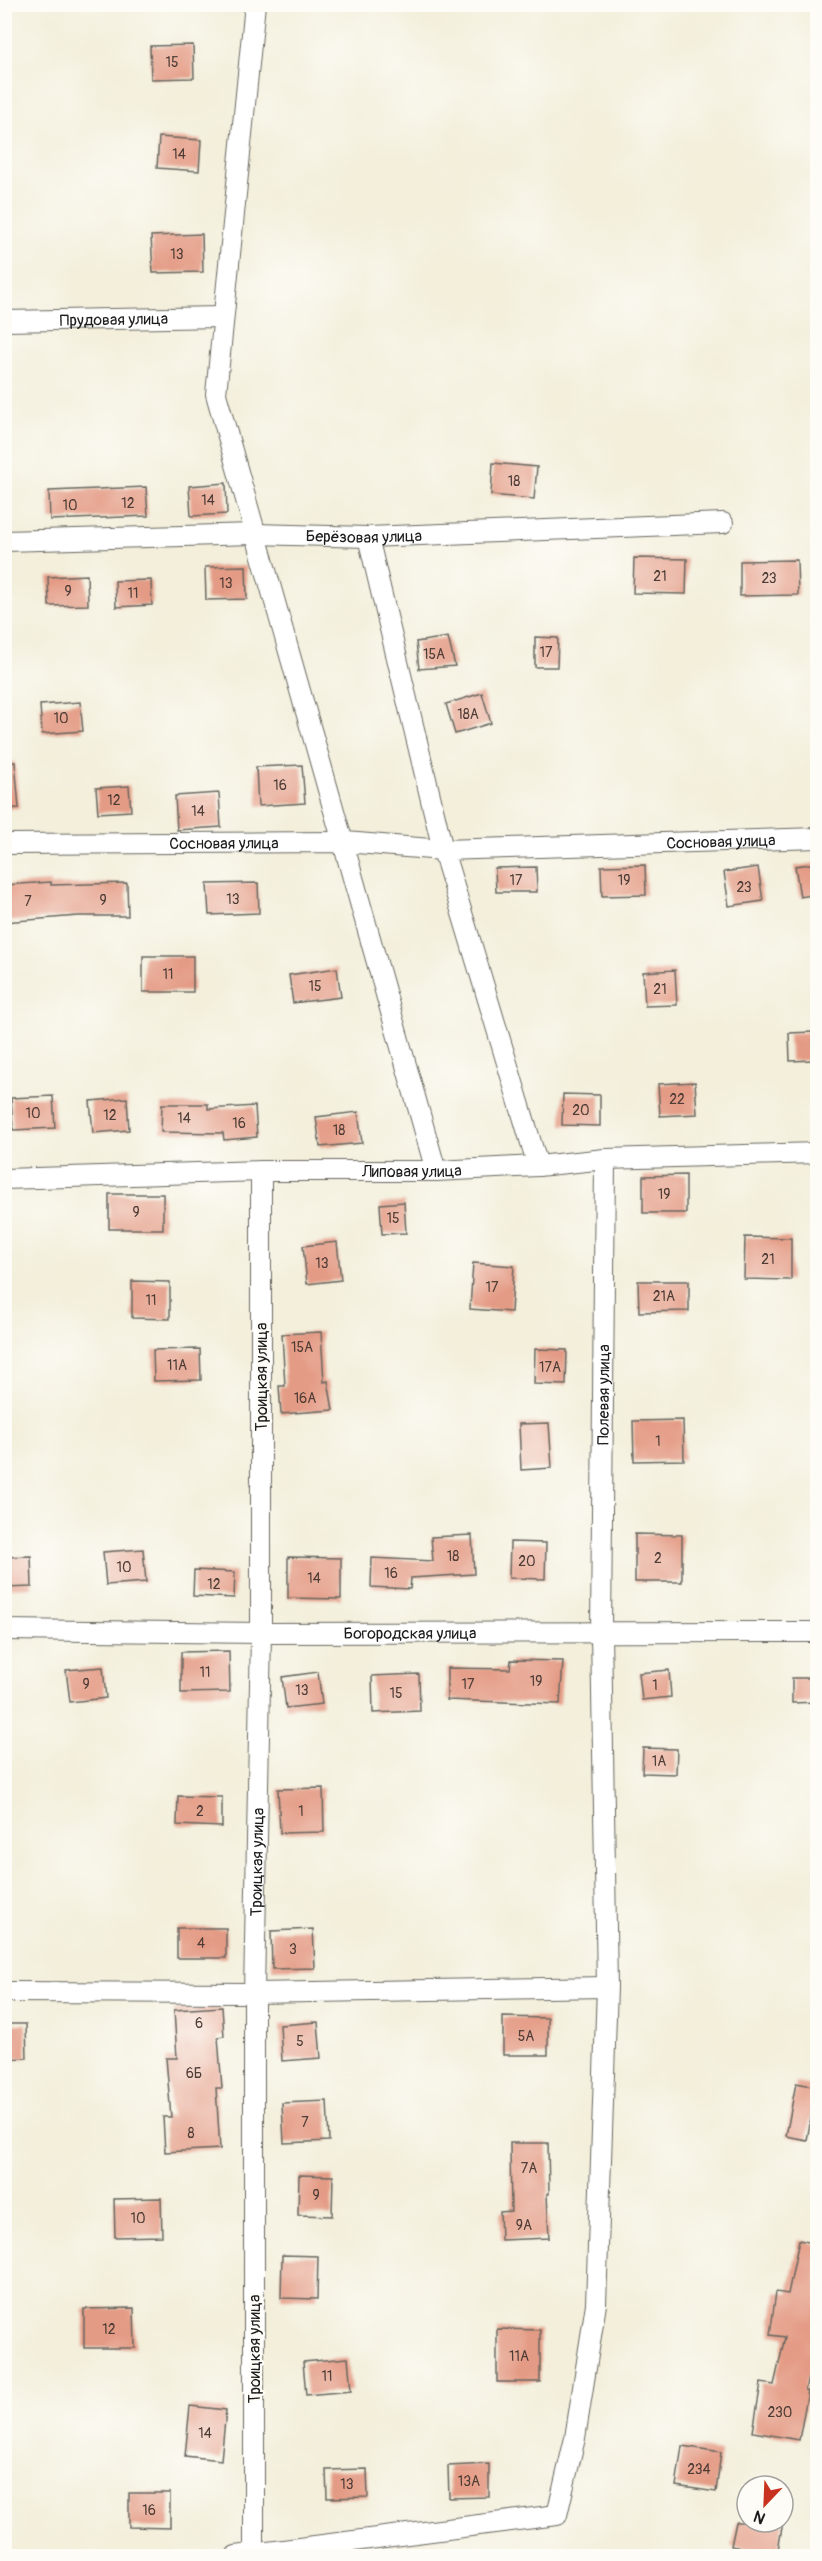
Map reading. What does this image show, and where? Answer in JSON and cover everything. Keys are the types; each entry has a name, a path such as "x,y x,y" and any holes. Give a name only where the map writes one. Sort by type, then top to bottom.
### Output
{"street":[{"path":"255,4 216,394 254,534 345,842 436,1171"},
{"name":"Прудовая улица","path":"4,321 222,317"},
{"name":"Берёзовая улица","path":"4,541 254,534 368,537 723,523"},
{"path":"368,537 443,850 538,1166"},
{"name":"Сосновая улица","path":"4,844 345,842 443,850 818,838"},
{"name":"Липовая улица","path":"4,1179 261,1172 436,1171 538,1166 605,1159 818,1154"},
{"name":"Полевая улица","path":"601,1632 605,1159"},
{"name":"Троицкая улица","path":"261,1172 261,1633 245,2555 557,2515 575,2438 596,2304 607,1988 601,1632"},
{"name":"Богородская улица","path":"4,1630 261,1633 818,1632"},
{"path":"4,1992 254,1993 607,1988"}],"building":[{"path":"193,45 194,78 151,79 150,46"},
{"path":"159,137 201,140 199,171 157,168"},
{"path":"202,234 203,272 153,273 151,236"},
{"path":"493,463 537,467 534,499 491,495"},
{"path":"226,483 227,514 191,516 189,486"},
{"path":"146,487 148,516 50,520 49,491"},
{"path":"634,558 687,559 686,594 633,593"},
{"path":"797,560 798,595 740,596 740,561"},
{"path":"246,566 247,599 206,600 205,567"},
{"path":"87,575 88,605 49,606 48,577"},
{"path":"151,580 152,605 116,607 115,581"},
{"path":"448,637 455,666 419,669 416,642"},
{"path":"535,637 558,638 557,667 535,667"},
{"path":"482,693 491,723 455,734 446,704"},
{"path":"80,702 83,731 42,734 40,705"},
{"path":"4,762 15,762 19,808 4,809"},
{"path":"302,765 305,803 258,806 256,767"},
{"path":"129,786 131,811 98,813 96,788"},
{"path":"219,793 221,827 177,830 175,796"},
{"path":"818,863 818,894 800,897 795,866"},
{"path":"645,865 646,895 602,896 601,866"},
{"path":"536,867 537,892 496,892 495,868"},
{"path":"758,867 763,901 729,906 724,872"},
{"path":"51,882 51,885 127,883 128,916 78,916 4,922 4,885"},
{"path":"258,883 259,913 209,915 207,884"},
{"path":"143,956 193,956 193,992 143,992"},
{"path":"337,968 341,997 293,1003 289,975"},
{"path":"675,970 677,1005 645,1006 643,972"},
{"path":"813,1032 814,1060 790,1061 789,1033"},
{"path":"695,1082 697,1114 660,1116 658,1084"},
{"path":"563,1094 600,1095 600,1126 562,1125"},
{"path":"53,1096 55,1128 13,1130 11,1098"},
{"path":"127,1098 129,1130 93,1133 90,1101"},
{"path":"162,1104 208,1104 208,1109 255,1106 257,1137 224,1140 223,1133 161,1132"},
{"path":"358,1112 362,1143 320,1147 316,1117"},
{"path":"686,1175 686,1213 643,1213 643,1176"},
{"path":"109,1194 163,1194 163,1229 109,1229"},
{"path":"404,1202 406,1233 382,1234 380,1204"},
{"path":"745,1237 791,1238 791,1280 744,1279"},
{"path":"337,1242 341,1280 307,1284 303,1246"},
{"path":"473,1263 514,1266 511,1312 470,1309"},
{"path":"132,1281 170,1282 170,1319 132,1318"},
{"path":"638,1281 689,1281 689,1311 639,1312"},
{"path":"321,1332 324,1382 328,1381 333,1410 281,1414 279,1386 285,1386 282,1334"},
{"path":"200,1349 201,1380 154,1381 153,1350"},
{"path":"535,1349 567,1350 566,1385 534,1384"},
{"path":"683,1420 684,1460 634,1461 633,1421"},
{"path":"549,1423 552,1468 521,1470 519,1424"},
{"path":"635,1534 682,1535 682,1582 635,1582"},
{"path":"472,1535 474,1574 411,1578 410,1589 371,1587 372,1558 433,1561 431,1537"},
{"path":"510,1542 546,1543 545,1579 509,1578"},
{"path":"143,1549 146,1582 106,1585 103,1552"},
{"path":"31,1556 32,1587 4,1588 4,1557"},
{"path":"288,1557 341,1558 341,1599 288,1598"},
{"path":"194,1570 235,1572 234,1598 193,1596"},
{"path":"229,1651 230,1692 181,1693 181,1652"},
{"path":"511,1660 563,1661 560,1704 447,1700 447,1668 510,1669"},
{"path":"103,1667 106,1698 70,1702 66,1670"},
{"path":"669,1670 671,1697 642,1700 639,1673"},
{"path":"318,1672 322,1704 286,1708 282,1677"},
{"path":"419,1674 420,1711 373,1713 372,1676"},
{"path":"792,1678 818,1678 818,1702 792,1703"},
{"path":"643,1748 677,1749 676,1774 642,1773"},
{"path":"323,1788 324,1832 280,1833 278,1789"},
{"path":"178,1796 222,1797 222,1827 177,1825"},
{"path":"177,1928 226,1928 226,1958 177,1958"},
{"path":"313,1929 315,1968 272,1969 271,1931"},
{"path":"222,2007 224,2036 218,2037 222,2088 216,2088 220,2149 165,2152 163,2117 171,2117 166,2058 177,2058 174,2010"},
{"path":"503,2017 548,2018 548,2055 503,2055"},
{"path":"318,2022 321,2058 282,2061 280,2025"},
{"path":"4,2024 26,2024 27,2058 4,2059"},
{"path":"796,2083 818,2087 818,2113 812,2112 807,2140 786,2136"},
{"path":"327,2101 329,2141 284,2143 282,2103"},
{"path":"510,2143 548,2143 549,2238 501,2240 500,2212 511,2211"},
{"path":"299,2175 333,2176 332,2216 298,2215"},
{"path":"161,2198 162,2236 115,2237 114,2199"},
{"path":"799,2240 818,2244 818,2338 805,2390 808,2391 799,2440 753,2432 761,2383 774,2385 785,2337 770,2335 776,2292 788,2294"},
{"path":"282,2255 318,2256 317,2299 281,2298"},
{"path":"134,2308 135,2348 84,2348 84,2309"},
{"path":"497,2329 540,2330 540,2382 497,2382"},
{"path":"348,2358 351,2391 306,2395 303,2362"},
{"path":"190,2406 226,2410 221,2460 185,2456"},
{"path":"682,2446 721,2452 716,2492 676,2486"},
{"path":"489,2464 489,2497 449,2498 448,2466"},
{"path":"367,2469 368,2497 327,2498 326,2470"},
{"path":"129,2493 170,2493 170,2528 129,2527"},
{"path":"735,2527 735,2534 781,2534 777,2555 731,2546"}]}
